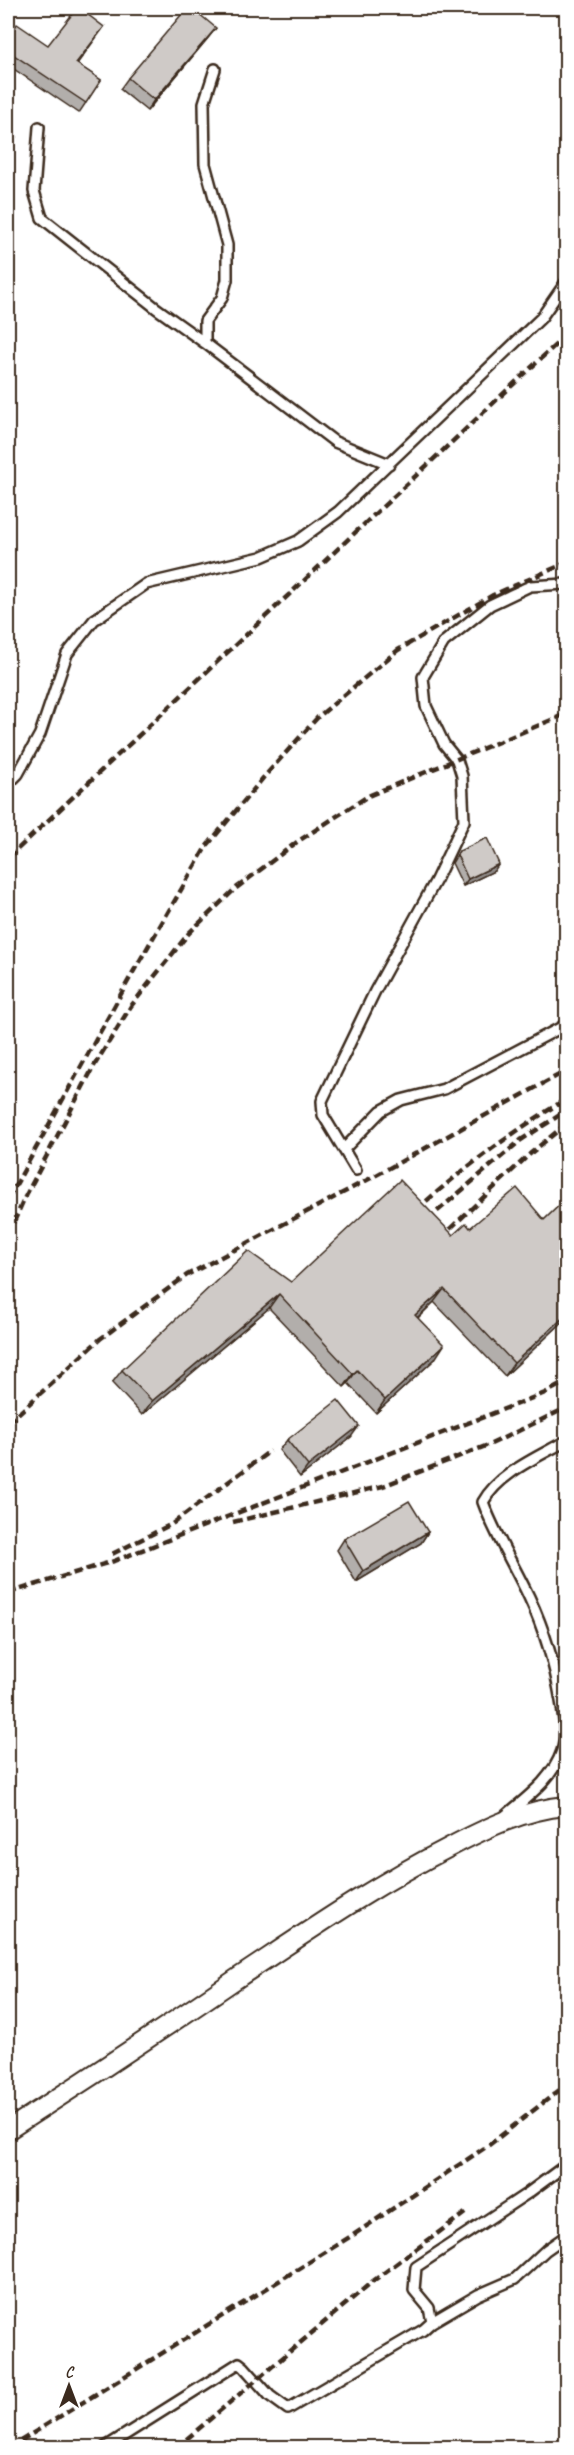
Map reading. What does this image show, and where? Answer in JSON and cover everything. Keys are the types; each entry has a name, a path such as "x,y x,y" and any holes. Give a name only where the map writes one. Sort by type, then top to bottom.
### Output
{"street":[{"path":"8,2130 107,2067 329,1917 421,1861 499,1822 548,1808 567,1806"}],"lane":[{"path":"205,343 205,321 222,298 226,280 226,245 205,164 204,103 215,69"},
{"path":"39,127 34,190 42,218 156,308 335,442 389,464"},
{"path":"8,784 18,774 40,734 67,654 94,620 146,584 261,557 298,541 338,512 389,464 540,318 567,282"},
{"path":"356,1170 323,1115 322,1101 375,991 436,880 464,821 462,776 457,760 444,744 426,706 423,677 444,642 490,604 530,586 567,584"},
{"path":"344,1149 381,1111 401,1100 444,1089 567,1023"},
{"path":"499,1822 546,1779 564,1749 564,1720 559,1689 541,1628 483,1502 490,1489 527,1463 567,1441"},
{"path":"432,2322 429,2308 414,2290 416,2267 567,2165"},
{"path":"104,2448 239,2363 270,2396 288,2409 478,2295 515,2279 546,2250 567,2236"}],"building":[{"path":"77,8 104,27 76,63 101,80 86,103 8,51 8,37 17,24 48,45"},
{"path":"187,8 192,8 216,28 154,100 128,78"},
{"path":"8,131 16,137 8,147"},
{"path":"487,838 499,864 468,879 457,855 459,851"},
{"path":"400,1180 453,1235 466,1223 470,1228 517,1188 544,1220 567,1198 567,1314 514,1363 444,1289 415,1315 444,1345 385,1400 357,1370 353,1374 279,1294 152,1401 122,1370 248,1251 291,1282"},
{"path":"338,1400 359,1426 308,1466 287,1440"},
{"path":"409,1501 428,1532 363,1571 344,1539"}],"railway":[{"path":"8,858 566,335"},
{"path":"8,1199 132,974 206,847 263,778 318,717 398,650 493,595 566,563"},
{"path":"8,1235 25,1197 94,1066 131,1006 189,933 235,889 297,842 368,796 566,714"},
{"path":"8,1423 100,1339 187,1275 566,1071"},
{"path":"416,1210 489,1151 566,1099"},
{"path":"427,1220 521,1140 566,1111"},
{"path":"440,1238 531,1153 566,1124"},
{"path":"8,1593 114,1561 545,1393 566,1382"},
{"path":"233,1522 383,1486 491,1444 566,1408"},
{"path":"112,1554 172,1524 270,1451"},
{"path":"9,2448 353,2235 489,2145 566,2085"},
{"path":"176,2448 373,2281 465,2213"}]}
